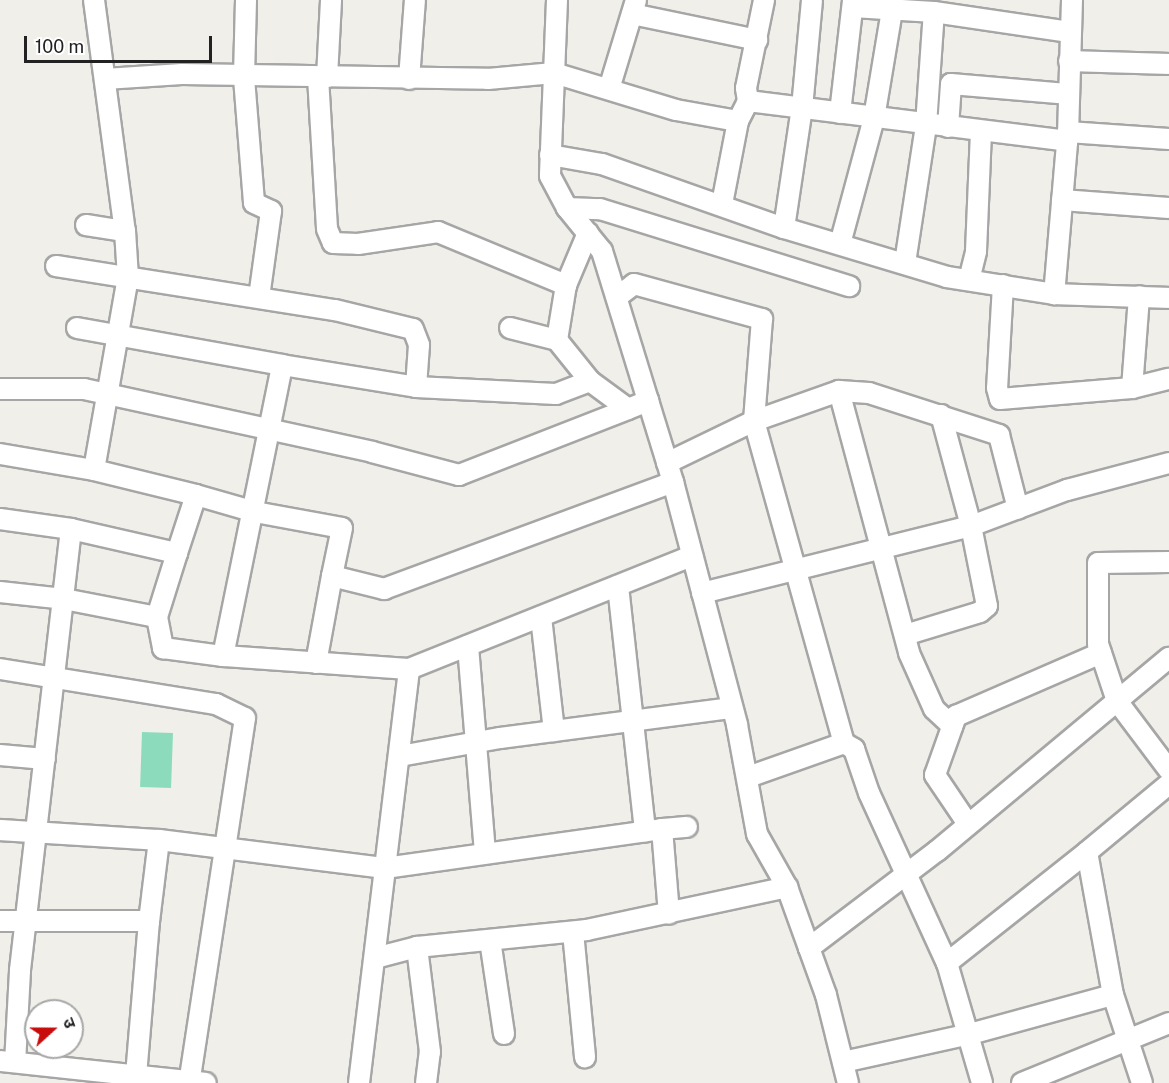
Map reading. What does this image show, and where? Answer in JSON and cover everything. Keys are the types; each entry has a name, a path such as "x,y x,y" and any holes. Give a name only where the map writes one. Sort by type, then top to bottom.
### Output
{"street":[{"path":"94,0 125,231 128,277 120,336 94,470"},
{"path":"246,0 244,75 254,203 271,211 259,297"},
{"path":"331,0 323,77 327,229 333,243 358,244 438,232 566,285"},
{"path":"409,79 415,0"},
{"path":"557,0 550,176 567,208 602,251 673,482 732,708 748,777 757,834 787,887 809,948 848,1083"},
{"path":"722,204 738,121 748,101 746,88 764,0"},
{"path":"784,228 802,108 812,0"},
{"path":"1054,294 1068,136 1067,94 1072,0"},
{"path":"840,113 853,4 891,10 934,12 1070,32"},
{"path":"609,89 634,7 757,40"},
{"path":"840,244 874,118 891,10"},
{"path":"905,263 926,125 934,12"},
{"path":"1069,61 1169,64"},
{"path":"105,79 244,75 409,79 554,73 676,110 738,121"},
{"path":"948,127 951,84 1067,94"},
{"path":"748,101 981,132 1169,139"},
{"path":"969,280 976,251 981,132"},
{"path":"550,156 602,164 722,204 784,228 969,280 1054,294 1169,298"},
{"path":"1062,200 1169,208"},
{"path":"567,208 600,209 849,286"},
{"path":"86,225 125,231"},
{"path":"557,339 566,285 588,233"},
{"path":"56,266 259,297 413,329 419,345 416,387"},
{"path":"617,297 634,284 762,319 754,421 798,567 844,743 854,749 904,875 947,963 970,1034 982,1083"},
{"path":"1003,285 997,388 1000,399 1132,388 1169,379"},
{"path":"1132,388 1139,296"},
{"path":"77,328 416,387 556,394 590,381"},
{"path":"510,328 557,339 590,381 628,410"},
{"path":"223,656 255,512 282,365"},
{"path":"0,389 84,389 459,476 648,401"},
{"path":"667,463 754,421 840,391 869,393 999,435 1018,509"},
{"path":"840,391 905,636 934,709 952,726"},
{"path":"905,636 980,612 987,606 971,526 941,415"},
{"path":"0,454 94,470 255,512 342,528 316,663"},
{"path":"702,593 798,567 883,549 971,526 1067,490 1169,463"},
{"path":"332,576 384,589 673,482"},
{"path":"196,495 157,617 163,648 223,656 409,669 692,556"},
{"path":"0,519 71,529 177,553"},
{"path":"0,669 55,675 216,704 245,718 195,1083 128,1078 8,1062 9,1020 25,924 35,830 45,759 55,675 64,599 71,529"},
{"path":"1169,562 1098,563 1101,652 1117,701 1169,770"},
{"path":"618,586 634,722 669,914"},
{"path":"0,592 64,599 157,617"},
{"path":"541,617 554,731"},
{"path":"468,646 478,742 485,853"},
{"path":"969,824 935,775 956,716 1101,652"},
{"path":"809,948 969,824 1169,658"},
{"path":"359,1083 409,669"},
{"path":"400,756 554,731 732,708"},
{"path":"748,777 844,743"},
{"path":"0,754 45,759"},
{"path":"947,963 1169,784"},
{"path":"0,830 35,830 159,840 385,868 687,827"},
{"path":"128,1078 159,840"},
{"path":"1087,852 1113,995 1126,1041 1142,1083"},
{"path":"375,958 417,947 573,932 669,914 787,887"},
{"path":"0,921 25,924 150,921"},
{"path":"573,932 585,1057"},
{"path":"490,940 504,1034"},
{"path":"417,947 430,1052 426,1083"},
{"path":"843,1062 970,1034 1113,995"},
{"path":"1022,1083 1169,1023"}],"green space":[{"path":"142,732 173,733 171,788 140,787"}]}
